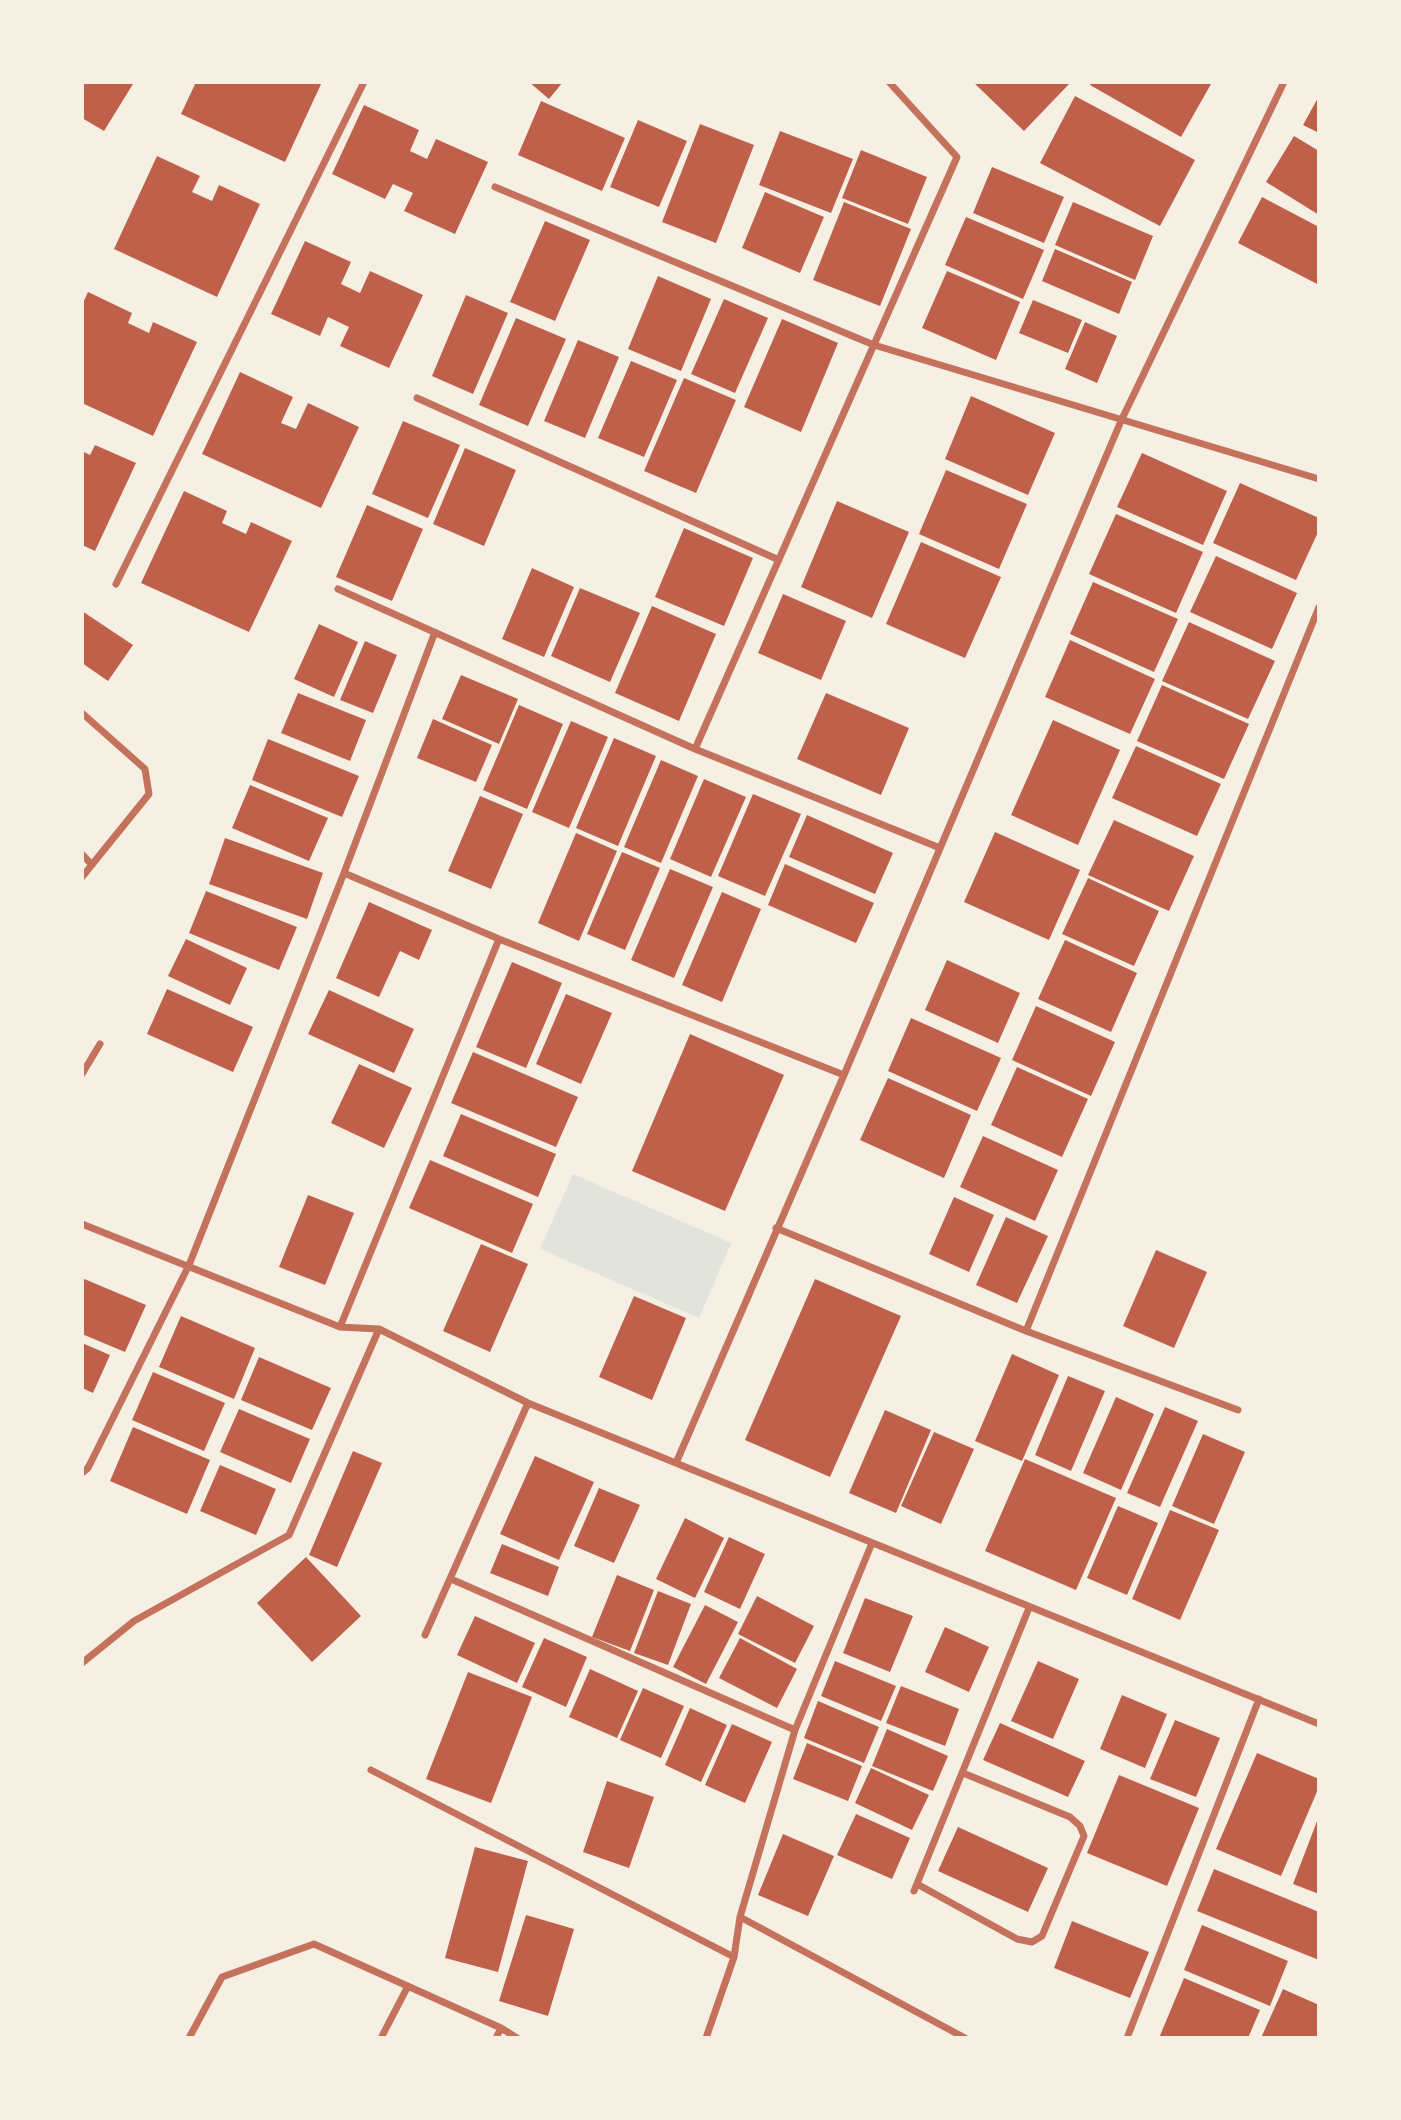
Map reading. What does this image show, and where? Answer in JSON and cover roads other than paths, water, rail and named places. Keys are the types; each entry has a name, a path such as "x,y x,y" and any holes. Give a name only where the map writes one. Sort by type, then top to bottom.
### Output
{"street":[{"path":"116,584 364,82"},
{"path":"695,749 957,157 889,82"},
{"path":"676,1463 844,1075 1121,421 1284,82"},
{"path":"495,187 874,345 1319,479"},
{"path":"416,398 779,560"},
{"path":"338,589 695,749 940,848"},
{"path":"1026,1331 1319,607"},
{"path":"82,1473 88,1468 189,1265 344,873 435,632"},
{"path":"82,713 145,769 149,794 82,877"},
{"path":"82,854 92,865"},
{"path":"344,873 499,939 844,1075"},
{"path":"340,1327 499,939"},
{"path":"82,1074 100,1044"},
{"path":"82,1224 340,1327 379,1329 528,1404 1319,1724"},
{"path":"776,1228 1026,1331 1238,1410"},
{"path":"82,1663 134,1621 289,1535 379,1329"},
{"path":"425,1635 528,1404"},
{"path":"706,2038 734,1957 740,1917 795,1730 872,1544"},
{"path":"451,1579 795,1730"},
{"path":"963,1773 1070,1817 1080,1826 1084,1836 1042,1936 1032,1942 1017,1939 916,1887 1029,1608"},
{"path":"1127,2038 1259,1699"},
{"path":"371,1770 734,1957"},
{"path":"740,1917 952,2035 965,2038"},
{"path":"189,2038 222,1977 314,1944 501,2028 517,2038"},
{"path":"381,2038 408,1986"},
{"path":"496,2038 501,2028"}]}
